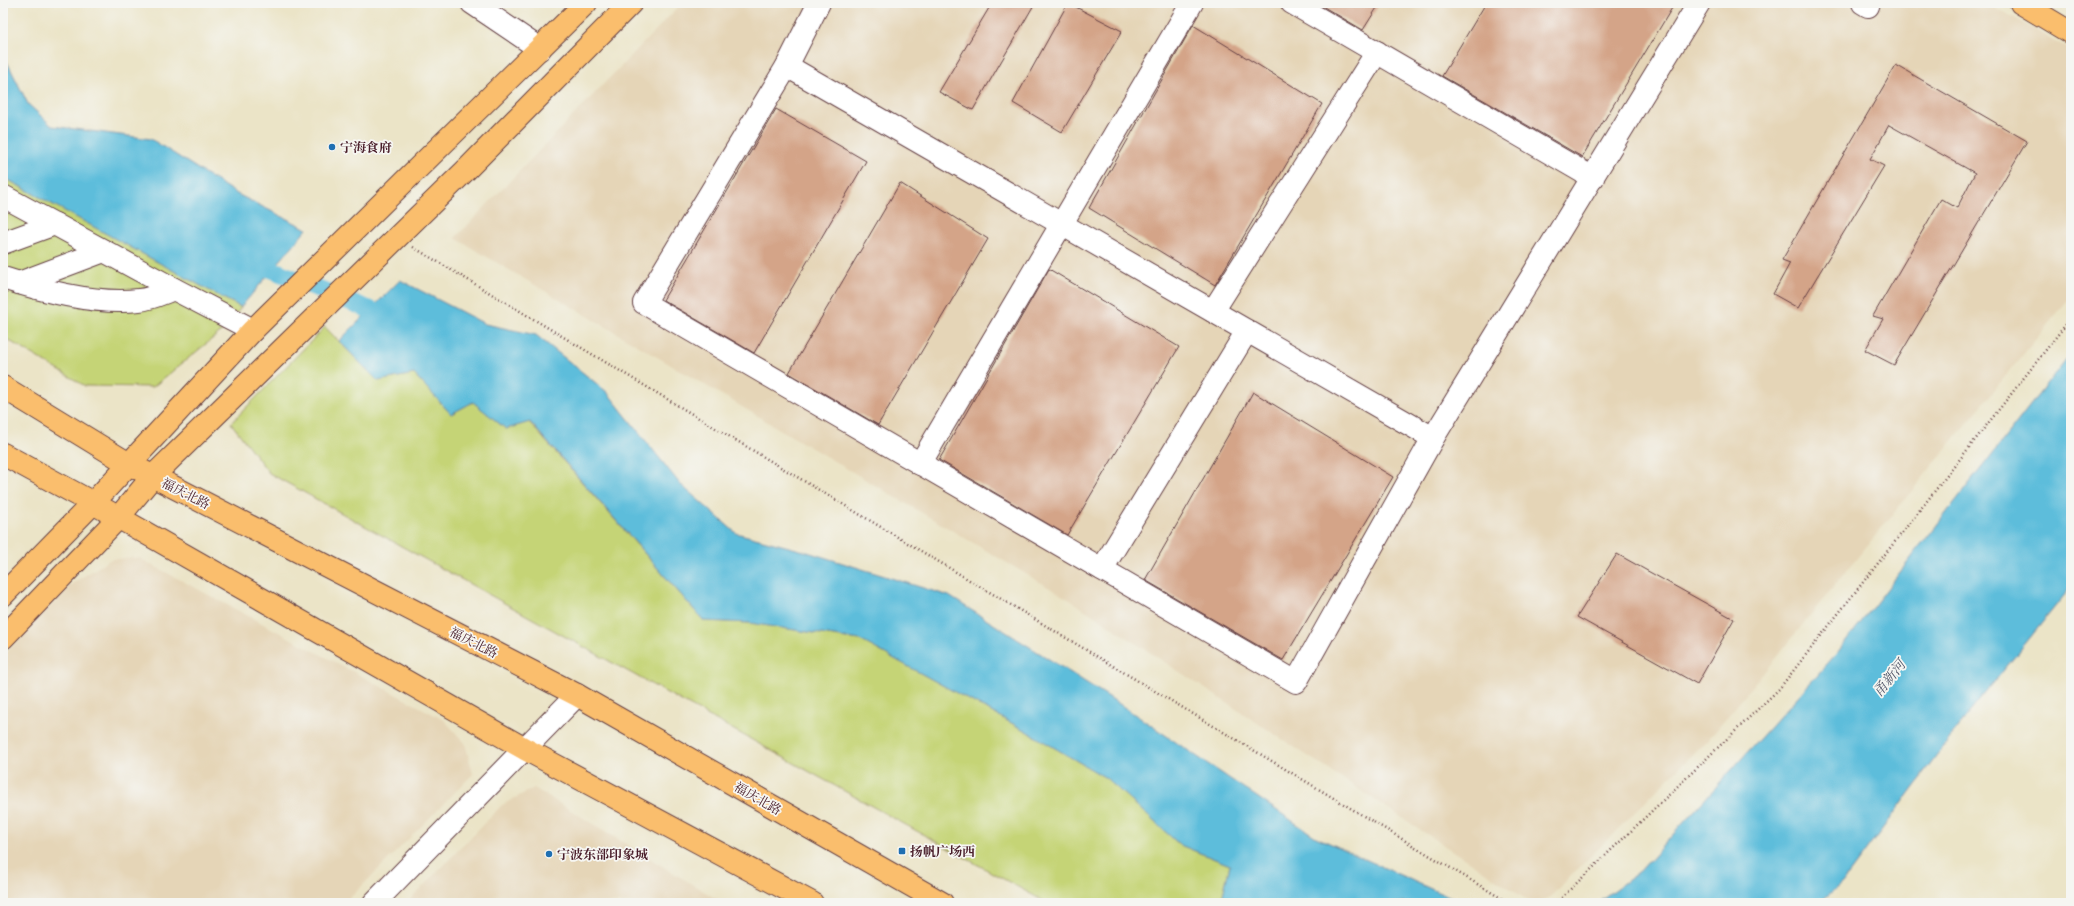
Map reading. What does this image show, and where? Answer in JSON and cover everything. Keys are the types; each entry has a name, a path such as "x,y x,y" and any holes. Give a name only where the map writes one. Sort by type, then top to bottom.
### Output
{"main road":[{"path":"3,595 130,464 253,330 586,3"},
{"path":"3,638 118,518 152,476 468,168 631,3"},
{"path":"2021,3 2071,34"},
{"name":"福庆北路","path":"3,387 152,476 577,695 942,903"},
{"path":"3,454 93,503 526,749 812,903"}],"street":[{"path":"472,3 540,49"},
{"path":"819,3 787,66 644,303 1296,682 1433,438 1700,3"},
{"path":"920,464 1192,3"},
{"path":"1292,3 1593,178"},
{"path":"1863,3 1868,6 1869,3"},
{"path":"1213,312 1377,52"},
{"path":"787,66 1433,438"},
{"path":"6,200 56,224 174,289 253,330"},
{"path":"3,243 56,224"},
{"path":"11,281 104,251"},
{"path":"11,281 99,300 140,300 174,289"},
{"path":"1102,569 1247,331"},
{"path":"374,903 526,749 577,695"}],"path":[{"path":"397,237 1509,903"},
{"path":"1556,903 1779,689 2071,318"}],"shaded area":[{"path":"682,3 1988,3 2071,50 2071,296 1715,732 1550,897 1538,903 1532,903 1070,600 455,238"},
{"path":"139,558 444,720 465,743 473,774 345,903 3,903 3,656 70,585 111,559"},
{"name":"宁波东部印象城","path":"534,788 723,903 407,903 502,805"}],"green space":[{"path":"3,177 241,307 228,326 153,387 85,386 3,337"},
{"path":"325,327 378,381 414,374 451,414 473,402 506,429 529,422 704,621 750,623 860,640 1026,731 1106,778 1180,845 1230,865 1222,899 1227,903 1047,903 269,473 231,423"}],"water":[{"path":"3,54 28,104 52,126 151,139 237,194 307,229 241,307 3,177"},
{"path":"400,280 485,324 536,335 607,392 680,484 736,533 804,551 949,596 1109,697 1316,837 1462,903 1227,903 1222,899 1230,865 1180,845 1106,778 1026,731 860,640 750,623 704,621 530,422 506,429 473,402 451,414 414,374 378,381 339,341"},
{"name":"甬新河","path":"2071,353 2071,587 1965,718 1842,883 1819,903 1596,903 1640,871 1837,653"}],"building":[{"path":"992,3 1035,3 973,110 939,92"},
{"path":"1068,3 1122,31 1062,132 1013,103"},
{"path":"1317,3 1380,3 1363,30"},
{"path":"1486,3 1675,3 1582,157 1442,76"},
{"path":"1193,25 1322,104 1215,285 1089,208"},
{"path":"1896,65 2027,141 1894,365 1865,350 1883,319 1873,316 1941,199 1957,208 1975,173 1889,125 1870,159 1884,166 1798,308 1773,294 1790,263 1782,260"},
{"path":"776,109 866,161 754,353 663,300"},
{"path":"900,183 988,239 878,425 789,373"},
{"path":"1049,269 1179,347 1067,535 939,460"},
{"path":"1253,392 1393,477 1283,660 1145,580"},
{"path":"1617,554 1734,619 1697,684 1577,617"}],"waterway":[{"path":"249,260 392,319"}],"place":[{"name":"宁海食府","path":"332,147"},
{"name":"扬帆广场西","path":"902,851"},
{"name":"宁波东部印象城","path":"549,854"}]}
